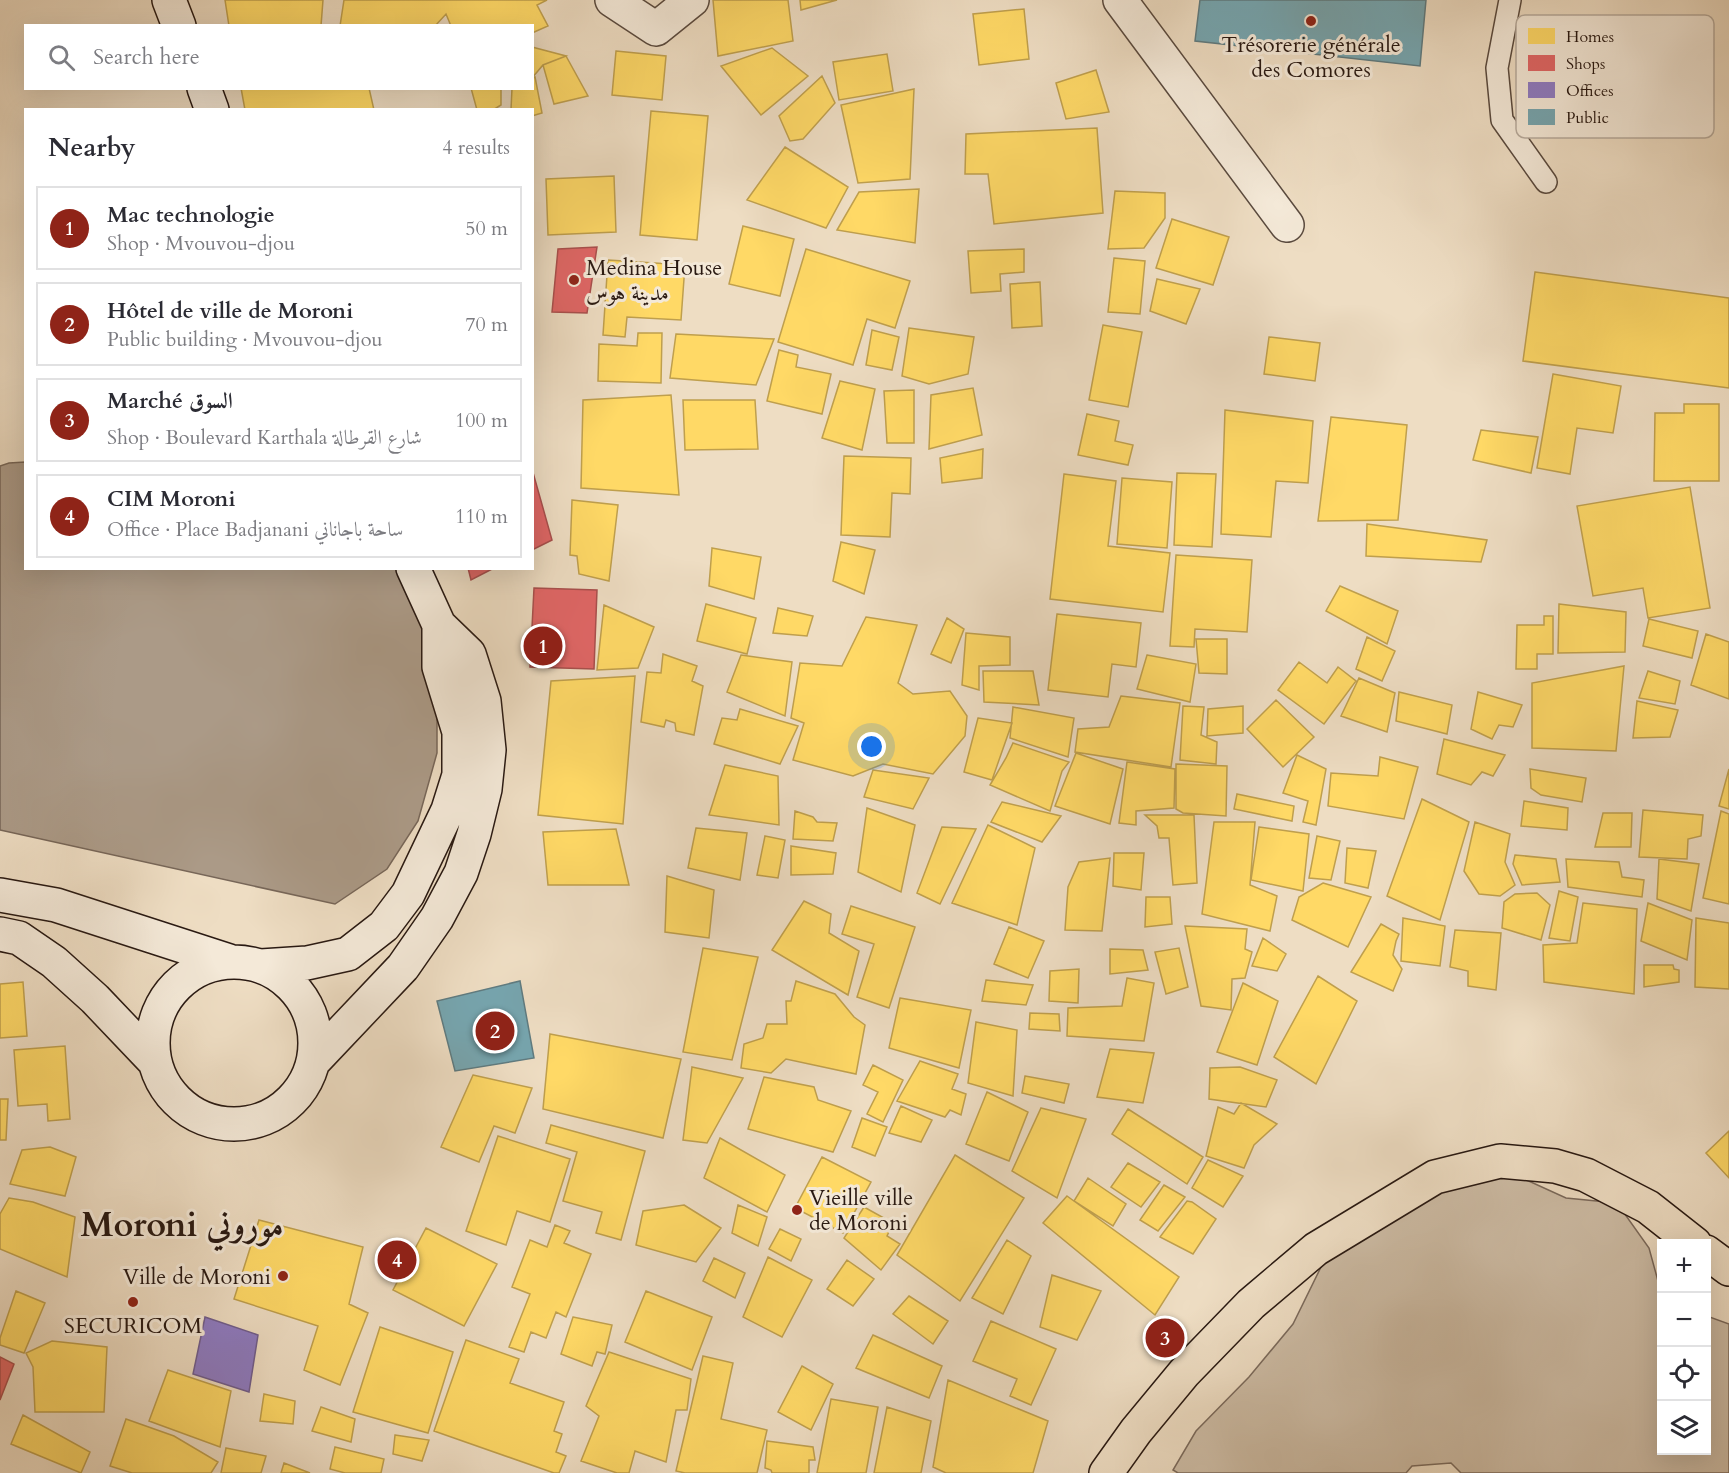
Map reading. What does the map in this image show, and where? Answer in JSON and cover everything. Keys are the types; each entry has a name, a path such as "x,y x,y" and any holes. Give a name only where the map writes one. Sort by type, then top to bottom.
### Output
{"main road":[{"path":"169,0 178,24"},
{"path":"612,0 656,29 692,0"},
{"path":"1120,0 1287,225"},
{"path":"205,90 211,108"},
{"path":"313,1062 409,959 437,918 461,873 485,789 489,750 484,701 469,654 439,625 414,570"},
{"path":"261,966 307,963 348,954 384,926 408,894 448,810 459,775 459,732 440,667 439,625"},
{"path":"0,895 56,905 229,961 261,966 282,977 300,994 311,1015 316,1038 313,1062 303,1087 285,1107 260,1120 234,1124 206,1120 183,1107 164,1087 154,1062 152,1038 156,1015 168,994 185,977 206,966 229,961"},
{"path":"0,934 19,938 54,962 95,999 154,1062"},
{"path":"1106,1473 1136,1431 1184,1373 1251,1304 1316,1250 1436,1178 1500,1161 1555,1166 1586,1175 1648,1207 1689,1239"},
{"path":"1711,1255 1729,1269"}],"lane":[{"path":"1510,0 1497,68 1502,120 1546,182"}],"shaded area":[{"path":"24,462 24,570 408,570 437,672 437,753 418,821 387,869 335,904 0,830 0,466"},
{"path":"1511,1173 1566,1198 1617,1203 1649,1248 1657,1277 1657,1455 1711,1455 1711,1317 1729,1324 1729,1473 1461,1473 1451,1463 1412,1466 1406,1473 1178,1473 1173,1470 1196,1431 1249,1377 1293,1324 1322,1265 1455,1182"}],"building: Homes":[{"path":"225,0 323,0 321,24 229,24"},
{"path":"344,0 547,0 537,5 548,26 534,32 534,24 450,24 446,14 437,24 340,24"},
{"path":"713,0 788,0 793,41 718,56"},
{"path":"800,0 837,0 801,10"},
{"path":"1024,9 1029,59 979,65 973,14"},
{"path":"534,48 566,56 543,65 534,76"},
{"path":"772,48 808,76 761,115 721,66"},
{"path":"616,51 666,56 662,100 612,95"},
{"path":"887,54 893,91 839,100 833,62"},
{"path":"566,56 588,96 554,104 543,65"},
{"path":"1096,70 1109,112 1066,119 1056,83"},
{"path":"822,76 835,103 803,139 790,141 779,116"},
{"path":"534,77 542,113 534,115 534,108 511,108 512,90 534,90"},
{"path":"914,89 910,179 858,183 841,105"},
{"path":"241,90 369,90 374,108 245,108"},
{"path":"472,90 501,90 501,105 496,108 476,108"},
{"path":"651,111 708,116 697,240 640,235"},
{"path":"1097,128 1103,213 994,224 988,174 965,174 966,134"},
{"path":"785,147 848,187 826,228 747,200"},
{"path":"614,176 616,232 548,235 546,179"},
{"path":"919,189 915,243 837,230 859,192"},
{"path":"1115,191 1165,193 1165,218 1144,248 1108,249"},
{"path":"1172,219 1229,237 1213,285 1156,268"},
{"path":"743,226 794,239 780,296 729,284"},
{"path":"806,249 910,281 895,328 867,319 853,365 778,342"},
{"path":"1024,249 1024,272 1000,274 1001,291 971,293 968,251"},
{"path":"1114,258 1145,261 1140,314 1108,312"},
{"path":"608,260 685,265 681,320 627,317 625,337 603,335"},
{"path":"1535,272 1729,298 1729,388 1523,361"},
{"path":"1157,279 1200,289 1186,324 1150,311"},
{"path":"1040,282 1042,326 1012,328 1010,284"},
{"path":"1103,325 1142,332 1128,407 1089,400"},
{"path":"909,328 974,337 968,374 929,384 902,376"},
{"path":"872,330 899,337 892,370 866,365"},
{"path":"638,333 662,333 661,383 598,381 599,344 637,346"},
{"path":"676,334 774,339 756,385 670,378"},
{"path":"1269,337 1320,343 1315,381 1264,374"},
{"path":"779,350 798,355 796,367 831,374 822,414 767,401"},
{"path":"1553,374 1621,386 1613,433 1577,428 1570,474 1537,468"},
{"path":"840,381 875,389 862,450 822,438"},
{"path":"973,388 982,435 929,449 931,395"},
{"path":"914,390 914,443 887,443 884,391"},
{"path":"671,395 679,495 581,488 583,400"},
{"path":"683,400 755,400 758,449 685,450"},
{"path":"1684,404 1719,404 1719,481 1654,481 1655,413 1684,413"},
{"path":"1225,410 1313,421 1308,483 1276,481 1271,537 1221,534"},
{"path":"1087,414 1119,421 1115,441 1133,445 1128,465 1078,455"},
{"path":"1331,417 1407,425 1398,520 1318,521"},
{"path":"1481,430 1538,437 1531,473 1473,460"},
{"path":"983,449 982,478 942,483 940,458"},
{"path":"844,456 911,458 910,494 892,493 890,537 841,535"},
{"path":"1177,473 1216,474 1212,547 1174,545"},
{"path":"1064,474 1116,481 1108,546 1170,553 1163,612 1050,599"},
{"path":"1122,478 1172,482 1167,548 1117,544"},
{"path":"1690,487 1710,608 1648,618 1643,588 1593,596 1577,506"},
{"path":"572,500 618,505 609,581 579,574 577,556 570,555"},
{"path":"1367,524 1487,540 1481,562 1366,556"},
{"path":"841,542 875,550 864,594 833,581"},
{"path":"712,548 761,557 754,599 709,586"},
{"path":"1176,555 1252,560 1247,632 1195,629 1194,647 1170,646"},
{"path":"1340,586 1398,611 1387,644 1326,611"},
{"path":"706,604 756,618 747,654 697,641"},
{"path":"1559,604 1626,612 1625,652 1558,653"},
{"path":"604,605 654,627 638,668 597,670"},
{"path":"778,608 813,616 807,636 773,633"},
{"path":"1057,614 1141,623 1136,667 1112,664 1108,697 1048,690"},
{"path":"1544,616 1553,616 1553,654 1537,654 1537,669 1516,669 1517,625 1544,625"},
{"path":"866,617 917,625 898,683 913,694 950,691 967,716 965,736 933,774 883,764 853,776 793,760 804,723 791,718 800,663 842,666"},
{"path":"947,618 964,629 951,663 931,654"},
{"path":"1649,619 1698,631 1692,658 1643,646"},
{"path":"966,633 1010,637 1010,665 979,666 979,690 962,685"},
{"path":"1706,634 1729,642 1729,699 1691,685"},
{"path":"1367,637 1395,651 1382,681 1356,669"},
{"path":"1196,639 1227,639 1227,674 1199,673"},
{"path":"663,654 697,666 692,681 703,686 694,735 676,731 675,723 666,720 664,727 641,722 647,672 661,673"},
{"path":"741,655 792,662 785,716 727,692"},
{"path":"1147,655 1196,664 1190,702 1137,689"},
{"path":"1299,662 1327,683 1338,667 1356,681 1324,724 1278,690"},
{"path":"1624,666 1616,751 1532,748 1532,683"},
{"path":"983,671 1033,671 1039,705 984,702"},
{"path":"1648,671 1680,681 1675,704 1639,698"},
{"path":"635,676 623,824 538,815 551,681"},
{"path":"1359,678 1395,693 1387,732 1341,716"},
{"path":"1399,692 1452,705 1447,734 1396,721"},
{"path":"1478,692 1522,705 1513,727 1499,725 1492,739 1471,729"},
{"path":"1121,696 1180,703 1171,767 1075,752 1078,729 1109,727"},
{"path":"1276,700 1314,737 1283,767 1247,729"},
{"path":"1637,701 1678,710 1670,737 1633,738"},
{"path":"1183,706 1204,707 1201,735 1217,742 1216,764 1180,760"},
{"path":"1243,706 1243,733 1207,736 1208,709"},
{"path":"1013,707 1074,718 1068,757 1010,738"},
{"path":"740,709 798,726 780,764 714,744 722,718 737,720"},
{"path":"978,718 1012,723 992,780 964,772"},
{"path":"1444,739 1505,755 1493,776 1482,772 1471,785 1437,774"},
{"path":"1013,743 1069,762 1062,771 1050,811 990,785"},
{"path":"1076,753 1123,769 1110,824 1055,806"},
{"path":"1297,755 1326,769 1316,825 1303,822 1308,801 1283,793"},
{"path":"1380,757 1418,767 1404,819 1328,806 1331,773 1378,776"},
{"path":"1127,762 1175,769 1174,808 1136,811 1136,825 1119,823"},
{"path":"1176,764 1227,766 1226,816 1183,813 1176,809"},
{"path":"725,765 778,776 779,825 709,815"},
{"path":"1530,769 1586,778 1582,802 1541,795 1531,788"},
{"path":"1729,769 1729,809 1719,806"},
{"path":"873,770 929,778 913,809 864,797"},
{"path":"1237,794 1294,806 1292,821 1234,809"},
{"path":"1422,799 1469,822 1440,920 1387,896"},
{"path":"1524,801 1568,808 1567,830 1521,826"},
{"path":"1002,802 1061,816 1042,842 991,822"},
{"path":"867,808 915,825 901,892 858,872"},
{"path":"1643,810 1703,815 1701,836 1688,839 1687,859 1639,857"},
{"path":"795,811 813,817 817,822 837,823 833,841 793,839"},
{"path":"1721,811 1729,814 1729,904 1703,898"},
{"path":"1603,813 1632,813 1631,847 1595,847"},
{"path":"1145,815 1194,815 1197,883 1173,885 1169,838 1159,838 1157,826"},
{"path":"1214,822 1255,822 1250,885 1277,896 1270,931 1202,914"},
{"path":"1475,822 1510,834 1505,862 1515,885 1500,896 1479,894 1464,871"},
{"path":"988,825 1035,848 1017,925 952,903"},
{"path":"942,827 976,829 940,904 917,893"},
{"path":"1259,827 1309,834 1303,891 1251,880"},
{"path":"696,828 747,833 740,880 688,868"},
{"path":"616,829 629,885 548,885 543,832"},
{"path":"765,836 785,840 778,878 757,875"},
{"path":"1317,836 1340,841 1331,880 1309,878"},
{"path":"791,846 836,853 833,874 791,875"},
{"path":"1347,848 1376,851 1368,888 1345,883"},
{"path":"1114,853 1144,853 1141,890 1113,886"},
{"path":"1515,855 1556,859 1560,882 1522,885 1513,864"},
{"path":"1110,858 1102,931 1065,930 1068,887 1079,862"},
{"path":"1566,859 1619,862 1622,877 1644,880 1642,897 1568,887"},
{"path":"1659,859 1699,864 1691,911 1657,899"},
{"path":"667,876 714,890 709,938 665,932"},
{"path":"1323,883 1371,897 1348,947 1292,920 1299,897"},
{"path":"1559,891 1578,897 1570,941 1549,938"},
{"path":"1537,893 1550,905 1541,940 1502,928 1504,902 1515,894"},
{"path":"1146,897 1170,897 1172,924 1145,927"},
{"path":"804,901 831,914 829,933 859,951 848,995 772,950"},
{"path":"1583,903 1637,909 1634,994 1544,982 1543,945 1577,943"},
{"path":"1648,903 1692,920 1687,960 1641,941"},
{"path":"851,906 915,927 889,1008 857,997 874,944 842,934"},
{"path":"1403,918 1445,926 1440,966 1401,961"},
{"path":"1696,918 1729,923 1729,989 1695,987"},
{"path":"1381,924 1399,934 1393,955 1402,969 1393,991 1351,972"},
{"path":"1185,926 1247,929 1245,949 1252,952 1245,978 1232,979 1231,1010 1201,1006"},
{"path":"1009,927 1044,941 1028,978 994,964"},
{"path":"1455,930 1501,933 1496,990 1468,986 1468,971 1450,967"},
{"path":"1263,938 1286,954 1277,971 1252,966"},
{"path":"703,948 758,957 732,1060 683,1052"},
{"path":"1179,948 1188,987 1166,994 1155,952"},
{"path":"1110,949 1143,950 1148,970 1110,974"},
{"path":"1644,965 1673,965 1674,969 1679,970 1679,982 1644,987"},
{"path":"1079,969 1078,1003 1049,1001 1050,971"},
{"path":"1318,976 1357,1001 1316,1084 1274,1057"},
{"path":"1127,978 1154,983 1144,1041 1067,1036 1068,1008 1122,1006"},
{"path":"986,980 1033,985 1026,1005 982,1001"},
{"path":"796,981 835,994 854,1017 865,1025 856,1074 786,1059 771,1073 741,1068 744,1044 763,1038 767,1024 787,1024 786,1001 791,1001"},
{"path":"23,982 27,1036 0,1038 0,984"},
{"path":"1243,983 1278,1001 1257,1065 1217,1052"},
{"path":"900,998 971,1010 959,1068 889,1048"},
{"path":"1030,1013 1059,1014 1060,1031 1029,1029"},
{"path":"976,1022 1017,1030 1013,1096 968,1083"},
{"path":"550,1034 681,1059 663,1138 543,1109"},
{"path":"65,1046 70,1119 48,1121 47,1104 18,1106 14,1050"},
{"path":"1110,1049 1154,1053 1143,1103 1097,1097"},
{"path":"920,1061 958,1074 952,1089 966,1094 961,1115 950,1110 945,1117 897,1101"},
{"path":"873,1065 903,1080 883,1122 867,1114 878,1092 863,1085"},
{"path":"692,1067 743,1078 707,1143 683,1140"},
{"path":"1240,1067 1277,1080 1266,1107 1209,1099 1210,1068"},
{"path":"473,1075 532,1088 515,1133 494,1126 479,1162 441,1147"},
{"path":"1025,1076 1069,1084 1064,1103 1022,1093"},
{"path":"764,1077 814,1087 818,1100 851,1111 833,1152 748,1129"},
{"path":"987,1092 1028,1112 1009,1161 966,1144"},
{"path":"0,1099 8,1099 6,1140 0,1140"},
{"path":"1241,1103 1277,1124 1254,1145 1244,1168 1206,1156 1218,1107 1234,1114"},
{"path":"901,1106 932,1120 921,1142 889,1133"},
{"path":"1041,1108 1086,1119 1057,1198 1012,1171"},
{"path":"1128,1109 1203,1157 1187,1184 1112,1134"},
{"path":"862,1118 887,1127 875,1156 852,1147"},
{"path":"551,1125 645,1151 621,1240 596,1233 602,1212 563,1201 577,1152 546,1143"},
{"path":"1729,1131 1729,1178 1706,1153"},
{"path":"498,1136 570,1159 550,1222 517,1211 506,1245 466,1231"},
{"path":"720,1138 785,1175 767,1212 704,1178"},
{"path":"50,1147 76,1157 65,1196 10,1184 22,1150"},
{"path":"955,1155 1024,1198 960,1301 897,1255"},
{"path":"822,1157 871,1182 843,1233 795,1208"},
{"path":"1208,1160 1243,1176 1223,1207 1192,1188"},
{"path":"1128,1163 1160,1182 1141,1207 1111,1187"},
{"path":"1088,1178 1126,1204 1113,1226 1074,1201"},
{"path":"1164,1185 1185,1197 1158,1231 1140,1220"},
{"path":"1067,1196 1179,1277 1155,1315 1043,1223"},
{"path":"9,1198 33,1202 75,1217 67,1277 0,1249 0,1214"},
{"path":"1187,1201 1216,1219 1193,1254 1160,1237"},
{"path":"684,1205 721,1228 696,1262 636,1245 643,1211"},
{"path":"738,1205 767,1217 758,1246 732,1233"},
{"path":"864,1207 893,1223 887,1236 900,1244 881,1270 844,1238"},
{"path":"259,1220 363,1247 349,1304 368,1313 340,1385 304,1370 318,1326 234,1299"},
{"path":"555,1225 570,1231 564,1243 591,1254 566,1317 556,1312 546,1338 531,1332 524,1352 509,1347 530,1294 512,1287 530,1240 547,1247"},
{"path":"426,1228 497,1264 464,1326 393,1290"},
{"path":"780,1229 801,1239 791,1261 769,1249"},
{"path":"1007,1240 1031,1256 1003,1314 972,1298"},
{"path":"768,1257 812,1280 782,1337 743,1317"},
{"path":"714,1258 745,1273 735,1298 703,1281"},
{"path":"847,1260 874,1279 853,1306 827,1289"},
{"path":"1052,1275 1101,1291 1077,1340 1040,1327"},
{"path":"16,1291 45,1303 24,1353 0,1345 0,1338"},
{"path":"646,1291 712,1317 692,1370 625,1342"},
{"path":"909,1296 948,1321 933,1344 893,1314"},
{"path":"573,1317 612,1325 605,1354 597,1352 592,1366 561,1354"},
{"path":"991,1321 1056,1349 1031,1405 1010,1396 1017,1379 973,1361"},
{"path":"380,1327 453,1352 428,1433 353,1412"},
{"path":"873,1335 942,1366 929,1398 856,1368"},
{"path":"466,1340 519,1359 510,1383 564,1402 554,1431 562,1434 556,1452 566,1456 559,1473 434,1431"},
{"path":"52,1341 107,1347 104,1412 35,1412 33,1367 26,1353"},
{"path":"609,1352 691,1379 687,1410 676,1410 666,1462 635,1451 629,1473 617,1473 581,1461 599,1416 586,1406"},
{"path":"703,1356 733,1363 721,1419 767,1430 757,1473 676,1471"},
{"path":"802,1366 833,1384 811,1430 778,1412"},
{"path":"168,1370 231,1391 220,1447 149,1421"},
{"path":"948,1380 1048,1421 1033,1473 946,1473 933,1467"},
{"path":"264,1394 295,1401 293,1424 260,1421"},
{"path":"831,1399 878,1407 866,1473 817,1473"},
{"path":"321,1407 355,1419 351,1442 312,1431"},
{"path":"887,1407 931,1421 921,1473 874,1473"},
{"path":"23,1415 90,1452 81,1473 11,1444"},
{"path":"126,1419 174,1436 218,1462 211,1473 132,1473 110,1466"},
{"path":"395,1435 429,1440 422,1461 393,1454"},
{"path":"767,1441 813,1447 815,1460 809,1460 809,1473 772,1473 771,1470 765,1468"},
{"path":"335,1447 384,1459 381,1473 345,1473 330,1469"},
{"path":"226,1448 266,1456 261,1473 221,1473"},
{"path":"284,1463 310,1473 281,1473"}],"building: Shops":[{"name":"Medina House مدينة هوس","path":"597,247 587,313 552,312 558,249"},
{"path":"534,476 552,540 534,549"},
{"path":"468,570 490,570 471,580"},
{"path":"534,588 597,590 594,669 530,667"},
{"path":"0,1357 14,1364 0,1400"}],"building: Offices":[{"path":"205,1317 258,1335 249,1392 193,1374"}],"building: Public":[{"name":"Trésorerie générale des Comores","path":"1200,0 1426,0 1420,66 1195,41"},
{"path":"520,981 534,1058 455,1071 437,1001"}],"place":[{"name":"Trésorerie générale des Comores","path":"1311,21"},
{"name":"Medina House مدينة هوس","path":"574,280"},
{"name":"Mac technologie","path":"543,646"},
{"name":"Hôtel de ville de Moroni","path":"495,1031"},
{"name":"Vieille ville de Moroni","path":"797,1210"},
{"name":"CIM Moroni","path":"397,1260"},
{"name":"Ville de Moroni","path":"283,1276"},
{"name":"SECURICOM","path":"133,1302"},
{"name":"Marché السوق","path":"1165,1338"}],"district":[{"name":"Moroni موروني","path":"182,1224"}]}
